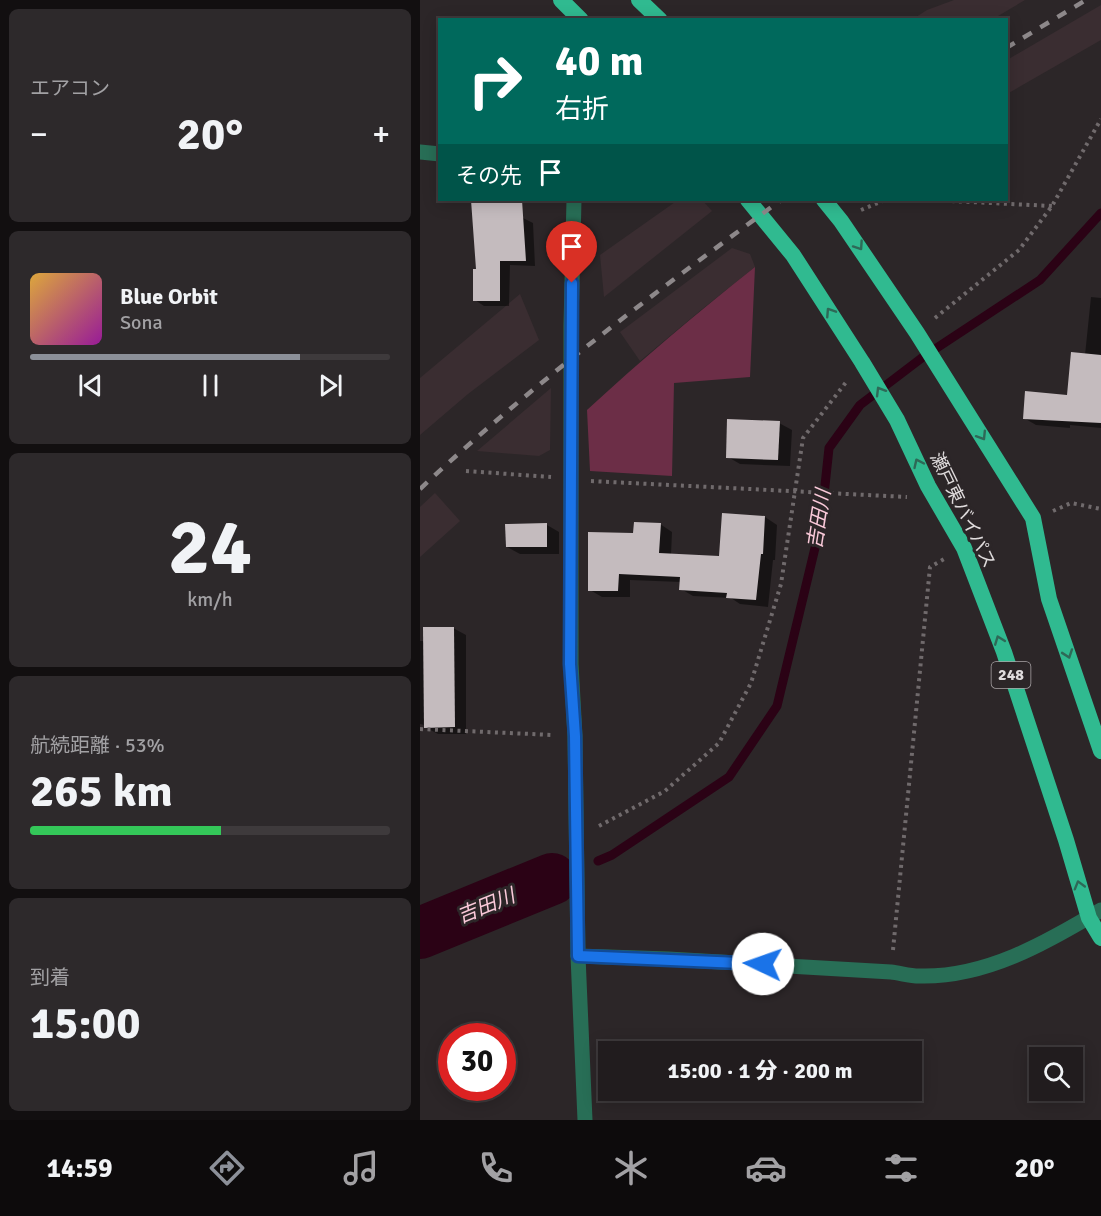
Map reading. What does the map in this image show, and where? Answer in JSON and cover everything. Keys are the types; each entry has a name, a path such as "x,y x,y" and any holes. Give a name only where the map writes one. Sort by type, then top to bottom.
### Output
{"highway":[{"path":"561,0 579,18"},
{"path":"639,0 658,18"},
{"name":"瀬戸東バイパス","path":"749,201 793,255 862,362 897,420 928,486 964,548 1004,652 1066,840 1095,914 1101,939"},
{"path":"825,201 842,221 917,333 1033,518 1049,599 1101,751"}],"street":[{"path":"420,152 438,154"},
{"path":"574,201 570,664 575,736 578,956 585,1120"},
{"path":"578,956 891,972 918,976 976,970 1021,953 1095,914"}],"path":[{"path":"917,333 1019,250 1052,206 1101,119"},
{"path":"950,201 1052,206"},
{"path":"577,839 665,791 719,743 751,683 781,584 803,438 862,362"},
{"path":"465,471 586,481 913,497 928,486"},
{"path":"1033,518 1071,503 1101,509"},
{"path":"891,972 930,567 964,548"},
{"path":"420,729 575,736"}],"shaded area":[{"path":"954,0 1025,0 995,18 915,18 927,10"},
{"path":"1101,5 1101,40 1008,93 1008,59"},
{"path":"677,201 703,201 712,211 604,297 600,255"},
{"path":"732,248 750,254 755,267 640,361 620,332"},
{"path":"755,267 750,377 674,383 672,476 590,471 587,410"},
{"path":"520,294 539,340 468,394 420,435 420,378"},
{"path":"551,388 550,450 539,456 477,451"},
{"path":"435,493 460,521 420,557 420,507"}],"building":[{"path":"471,201 522,201 526,261 500,261 500,301 473,301 473,269 476,269"},
{"path":"1071,352 1101,355 1101,423 1023,419 1025,391 1067,395"},
{"path":"727,419 780,421 778,460 726,458"},
{"path":"722,513 765,516 763,554 761,554 756,600 726,598 727,593 679,590 680,577 619,574 618,591 588,591 588,532 633,533 634,522 661,523 659,553 719,556"},
{"path":"547,523 547,547 506,547 505,524"},
{"path":"423,627 454,627 455,727 424,728"}],"waterway":[{"name":"吉田川","path":"598,861 612,855 729,777 777,706 821,523 829,448 860,405 923,357 1040,280 1101,213"},
{"name":"吉田川","path":"420,933 552,879"}],"railway":[{"path":"1008,47 1086,0"},
{"path":"420,489 551,375 642,303 780,201"}],"route":[{"path":"572,283 570,664 575,736 578,956 763,964"}]}
